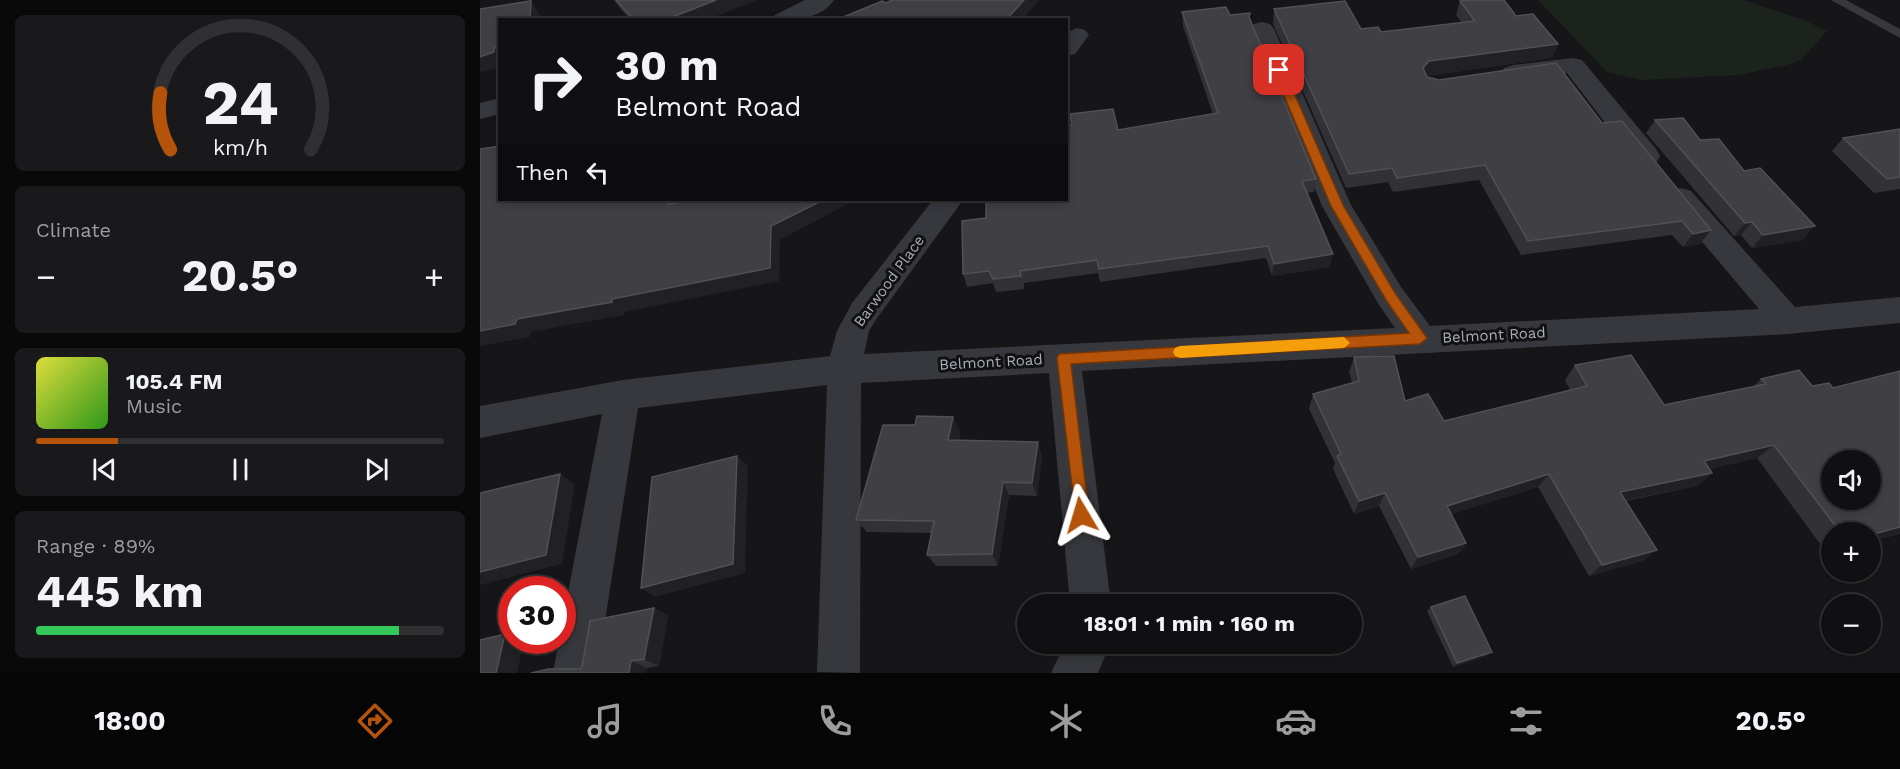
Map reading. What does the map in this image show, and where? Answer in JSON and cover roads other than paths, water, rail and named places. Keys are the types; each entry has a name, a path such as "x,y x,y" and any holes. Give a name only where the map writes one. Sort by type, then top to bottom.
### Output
{"street":[{"path":"787,18 824,0"},
{"path":"1262,29 1337,206 1390,296 1420,338"},
{"path":"1492,76 1573,65 1702,223 1788,321"},
{"path":"480,111 498,106"},
{"name":"Barwood Place","path":"838,672 844,369 853,331 863,312 948,201"},
{"name":"Belmont Road","path":"480,422 623,395 844,369 1788,321 1900,310"},
{"path":"1064,358 1090,594"},
{"path":"575,673 623,395"},
{"path":"1073,673 1085,654"}],"lane":[{"path":"1837,0 1900,34"}]}
